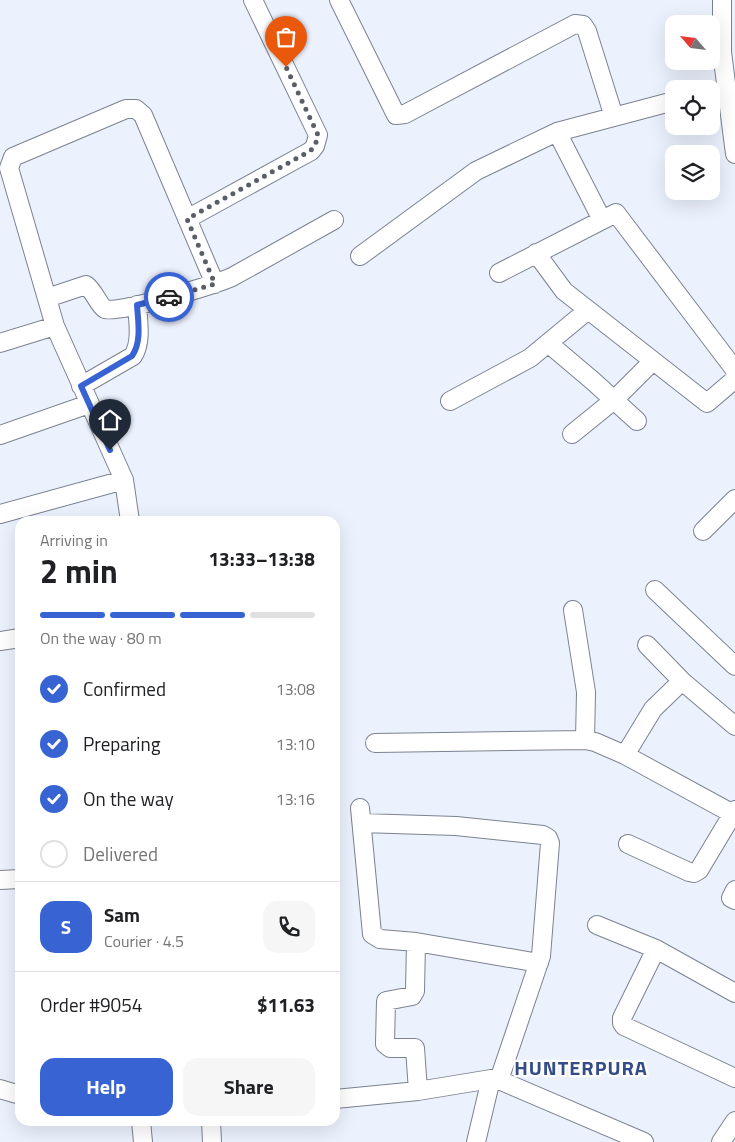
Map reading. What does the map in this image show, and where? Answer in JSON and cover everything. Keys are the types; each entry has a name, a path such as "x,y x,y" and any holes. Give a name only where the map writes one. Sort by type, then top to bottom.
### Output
{"street":[{"path":"187,219 310,151 318,141 318,135 252,0"},
{"path":"339,0 396,115 405,114 575,24 583,25 587,31 614,117"},
{"path":"720,80 722,52 722,0"},
{"path":"720,90 733,120 735,154"},
{"path":"360,256 476,171 557,132 665,103"},
{"path":"129,516 124,480 55,326 8,168 13,157 126,110 136,110 142,115 215,284"},
{"path":"557,132 602,220"},
{"path":"499,273 616,213 735,370"},
{"path":"47,298 86,285 93,290 104,309 114,310 215,284 232,277 334,220"},
{"path":"536,253 564,291 707,403 735,379"},
{"path":"81,386 132,356 137,350 137,305"},
{"path":"450,401 530,358 588,310"},
{"path":"0,343 55,326"},
{"path":"548,343 637,421"},
{"path":"572,434 614,400 653,361"},
{"path":"0,435 89,404"},
{"path":"0,514 124,480"},
{"path":"703,531 735,499"},
{"path":"655,590 735,666"},
{"path":"573,610 576,638 585,679 585,740"},
{"path":"0,641 15,639"},
{"path":"647,645 682,681 735,726"},
{"path":"625,755 653,709 682,681"},
{"path":"375,743 585,740 595,742 625,755 734,813 699,870 694,873 628,844"},
{"path":"476,1142 495,1079 539,964 550,843 543,834 361,815 372,934 380,940 416,942 539,964"},
{"path":"0,880 15,879"},
{"path":"735,890 730,898 735,900"},
{"path":"597,925 656,949 735,993"},
{"path":"416,942 415,992 412,996 386,1000 385,1044 390,1048 415,1048 418,1090"},
{"path":"656,949 622,1018 622,1023 624,1026 735,1078"},
{"path":"340,1099 495,1079 644,1142"},
{"path":"0,1089 15,1094"},
{"path":"721,1142 735,1120"},
{"path":"141,1126 142,1142"},
{"path":"211,1126 212,1142"}],"way so far":[{"path":"169,297 215,284 187,219 310,151 318,141 318,135 286,67"}],"district":[{"name":"HUNTERPURA","path":"581,1068"}],"route":[{"path":"110,450 81,386 132,356 137,350 137,305 169,297"}]}
